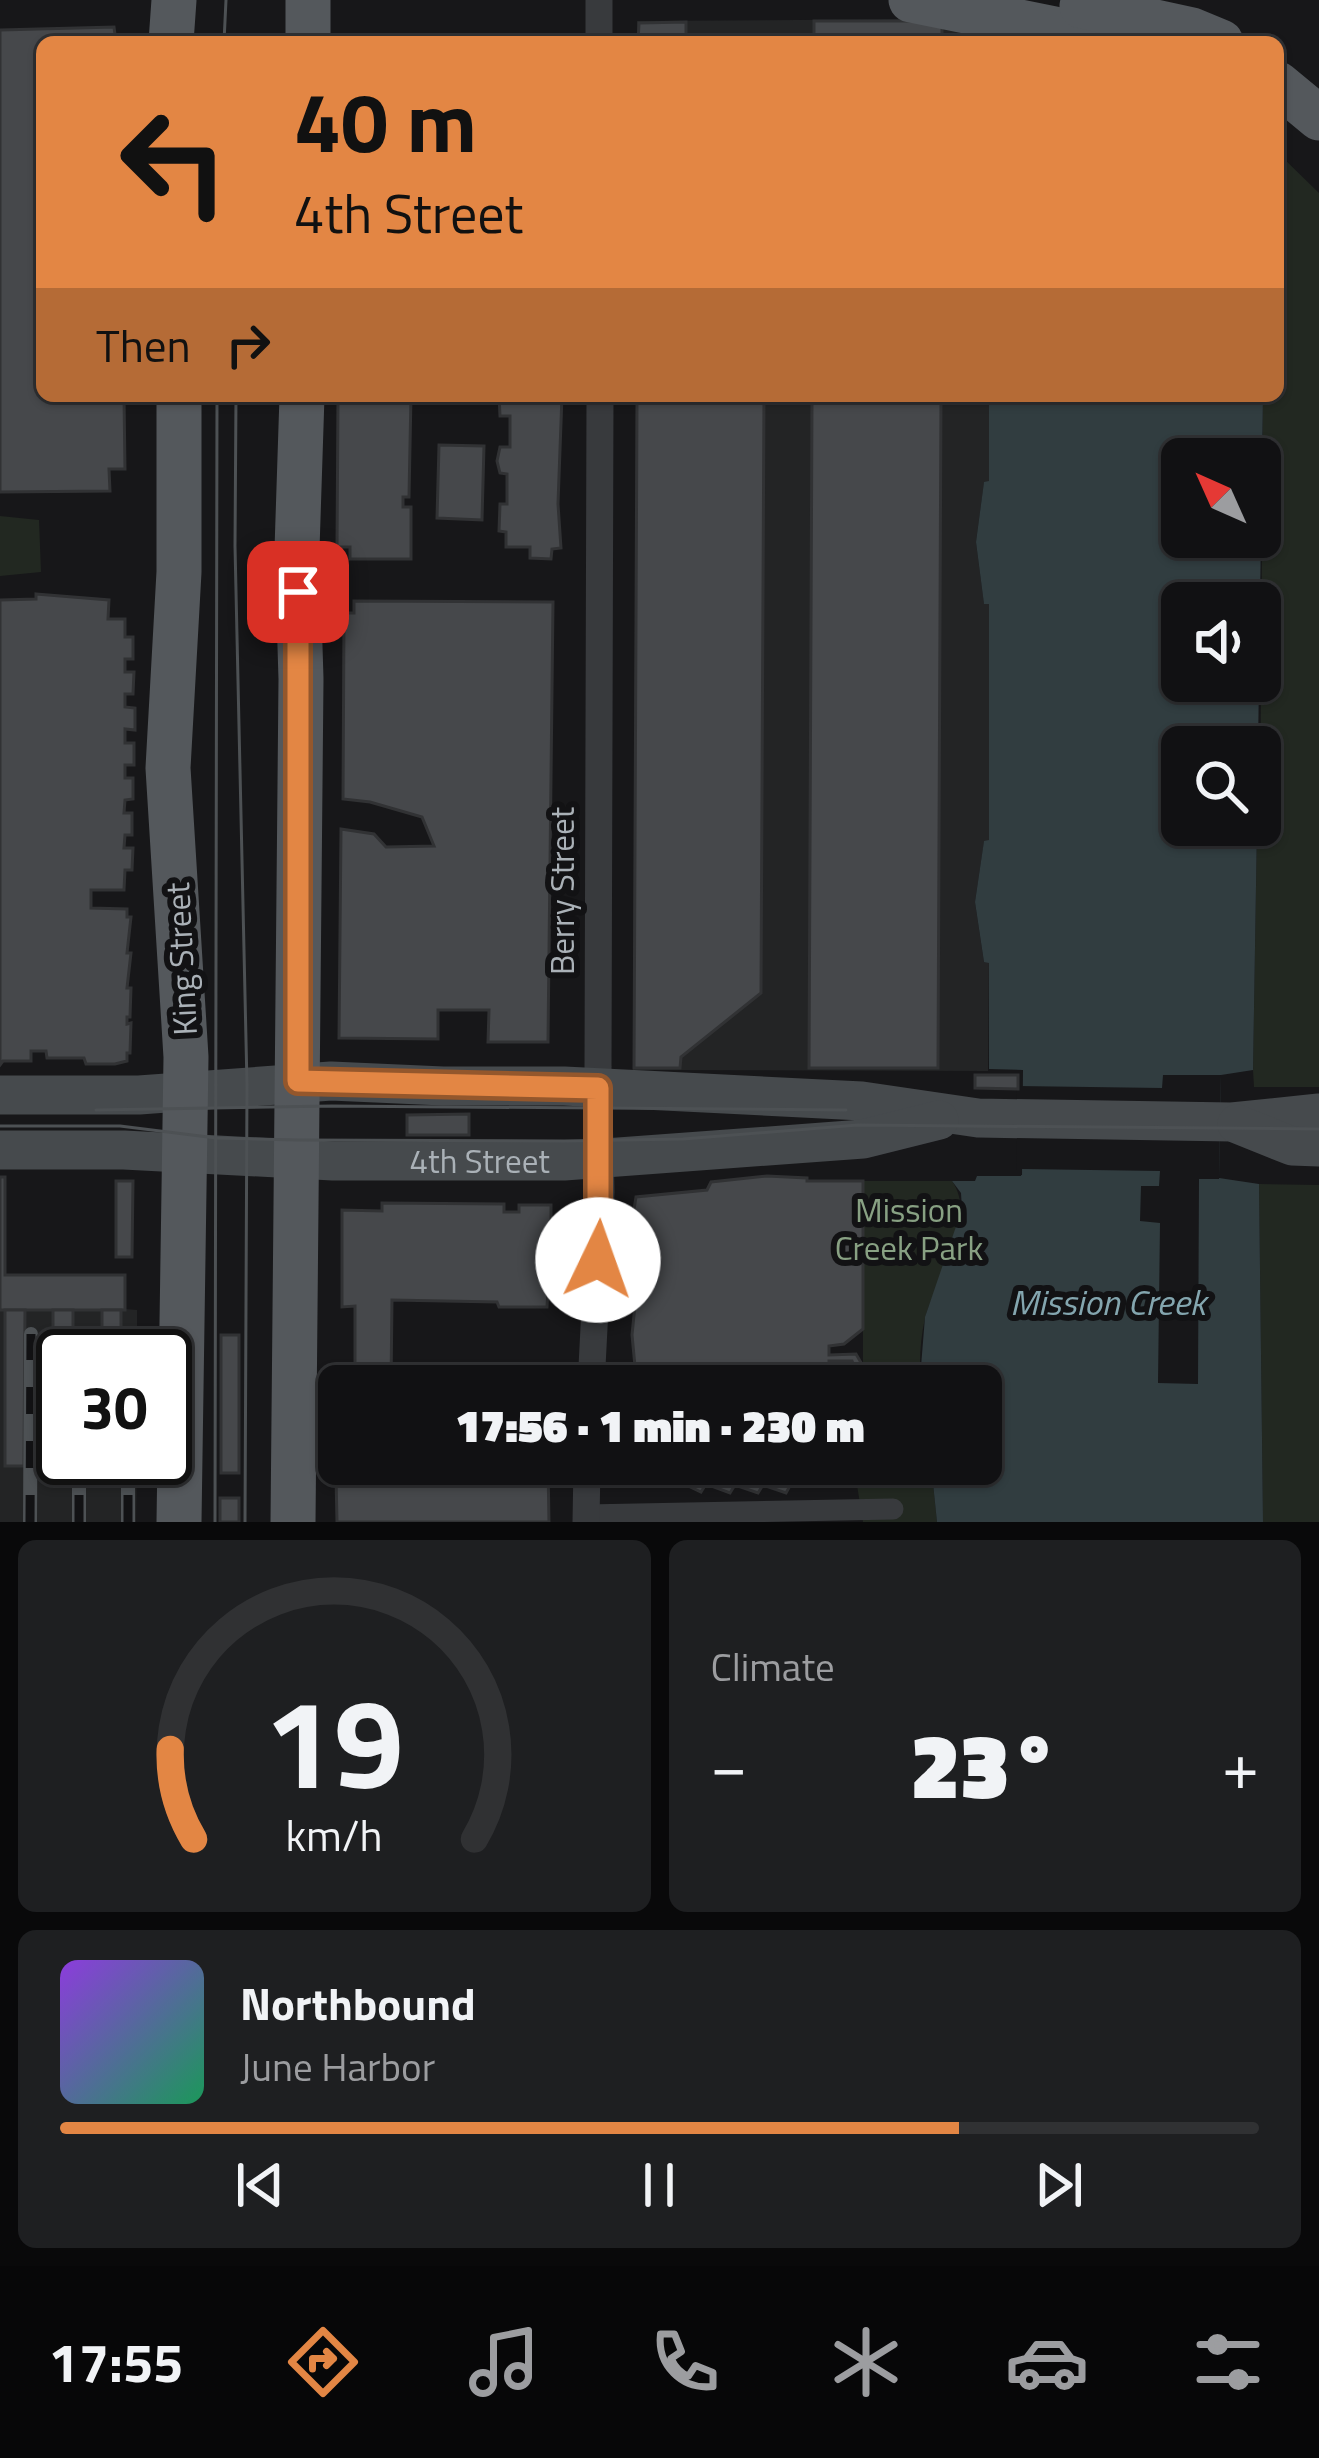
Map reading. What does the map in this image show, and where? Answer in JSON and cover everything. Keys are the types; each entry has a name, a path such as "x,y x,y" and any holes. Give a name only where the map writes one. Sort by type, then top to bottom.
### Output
{"main road":[{"path":"171,36 174,0"},
{"path":"308,0 308,36"},
{"path":"911,0 1090,36"},
{"path":"1056,0 1195,20 1230,20 1240,36"},
{"path":"1284,89 1319,118"},
{"name":"King Street","path":"179,402 179,572 168,768 187,1090 179,1522"},
{"path":"292,1522 302,402"},
{"name":"4th Street","path":"0,1095 139,1095 298,1081 598,1088 862,1101 967,1117 1226,1121 1319,1112"},
{"name":"4th Street","path":"0,1150 442,1163 600,1158 863,1139 967,1117"},
{"name":"4th Street","path":"1226,1121 1292,1146 1319,1147"}],"street":[{"path":"599,0 599,36"},
{"name":"Berry Street","path":"592,1365 601,1212 600,402"},
{"path":"587,1485 586,1518 893,1509"}],"shaded area":[{"path":"942,19 990,28 990,36 637,36 637,21"},
{"path":"636,402 989,402 989,482 984,483 976,542 984,603 989,604 989,841 984,842 975,902 984,962 989,962 988,1071 633,1070"},
{"path":"0,1177 5,1177 6,1275 125,1275 125,1309 137,1310 137,1329 36,1329 36,1485 137,1485 136,1522 0,1522"}],"green space":[{"path":"1284,159 1319,193 1319,1087 1254,1087 1257,846 1281,846 1281,726 1261,726 1261,702 1281,702 1281,582 1262,582 1262,558 1281,558 1281,438 1263,438 1263,402 1284,402"},
{"path":"0,516 39,520 41,572 0,576"},
{"name":"Mission Creek Park","path":"863,1181 952,1181 961,1214 953,1249 923,1326 920,1365 863,1365"},
{"path":"1259,1184 1319,1185 1319,1522 1263,1522"},
{"path":"857,1485 933,1485 937,1522 863,1522"}],"water":[{"name":"Mission Creek","path":"989,402 1263,402 1262,438 1161,438 1161,558 1261,558 1260,582 1161,582 1161,702 1259,702 1258,726 1161,726 1161,846 1257,846 1253,1070 1221,1075 1219,1178 1259,1184 1263,1522 937,1522 933,1485 1002,1485 1002,1365 921,1365 925,1317 962,1209 961,1193 952,1181 1022,1175 1023,1070 989,1069 989,963 984,962 975,902 984,841 989,840 989,604 984,604 976,542 984,482 989,481"}],"pier":[{"path":"1163,1075 1221,1075 1219,1179 1199,1179 1198,1384 1158,1383 1160,1223 1140,1221 1141,1186 1159,1186 1160,1171 1022,1169 1021,1176 977,1176 977,1170 1016,1170 1017,1086 1162,1088"}],"building":[{"path":"814,21 942,21 942,36 814,36"},
{"path":"686,22 690,36 638,36 639,23"},
{"path":"114,27 115,36 36,36 36,402 124,402 125,469 109,469 110,491 0,492 0,30"},
{"path":"338,402 411,402 409,497 403,497 403,507 411,507 411,559 350,559 350,547 337,547"},
{"path":"499,402 562,402 561,548 552,549 551,559 530,558 530,547 506,547 506,532 499,531 500,504 507,504 507,474 500,473 497,461 500,447 510,447 510,416 500,416"},
{"path":"637,402 764,402 761,993 681,1057 680,1068 634,1068"},
{"path":"812,402 941,402 938,1068 809,1068"},
{"path":"439,445 484,446 482,520 437,518"},
{"path":"36,594 109,600 108,619 125,619 125,637 133,637 133,659 125,659 125,672 134,672 133,694 125,694 125,707 135,708 135,730 125,729 125,743 134,743 134,765 125,765 125,778 133,778 133,799 125,800 124,813 132,813 132,835 125,835 124,848 133,848 132,870 125,870 124,890 91,890 91,908 127,909 131,917 127,953 131,953 127,988 131,988 130,1053 127,1061 115,1064 47,1058 46,1051 31,1051 31,1061 0,1065 0,600 36,599"},
{"path":"354,601 553,602 548,1042 488,1042 489,1010 438,1010 438,1039 339,1038 341,829 374,834 386,847 434,846 422,817 343,799 344,613 354,613"},
{"path":"975,1075 1018,1075 1018,1089 975,1088"},
{"path":"469,1114 469,1135 407,1135 407,1115"},
{"path":"767,1176 863,1181 863,1329 844,1344 829,1346 829,1355 856,1354 862,1365 829,1361 829,1365 635,1365 632,1279 636,1238 632,1222 636,1197 707,1190 711,1182"},
{"path":"0,1177 5,1177 5,1275 125,1275 125,1310 0,1310"},
{"path":"116,1181 133,1181 132,1257 116,1257"},
{"path":"382,1203 504,1204 504,1212 519,1212 519,1205 551,1205 551,1234 544,1235 544,1241 551,1241 547,1307 392,1300 391,1365 355,1365 355,1306 342,1307 342,1210 382,1211"},
{"path":"5,1310 25,1310 24,1466 5,1466"},
{"path":"53,1310 73,1310 73,1329 53,1329"},
{"path":"102,1310 121,1310 121,1329 102,1329"},
{"path":"221,1335 239,1335 239,1473 221,1473"},
{"path":"336,1485 548,1485 549,1522 337,1522"},
{"path":"709,1485 735,1485 730,1493"},
{"path":"735,1485 763,1485 758,1493"},
{"path":"763,1485 790,1485 786,1493"},
{"path":"220,1498 239,1498 239,1522 220,1522"}],"tram line":[{"path":"224,36 226,0"},
{"path":"215,1522 217,402"},
{"path":"236,402 247,1085 245,1522"},
{"path":"96,1110 332,1106 846,1110"},
{"path":"0,1126 120,1126 216,1138 564,1141 683,1139 858,1125 1319,1129"}],"railway":[{"path":"30,1522 31,1334"},
{"path":"79,1485 79,1522"},
{"path":"128,1485 128,1522"}],"route":[{"path":"298,592 298,1081 598,1088 598,1260"}]}
